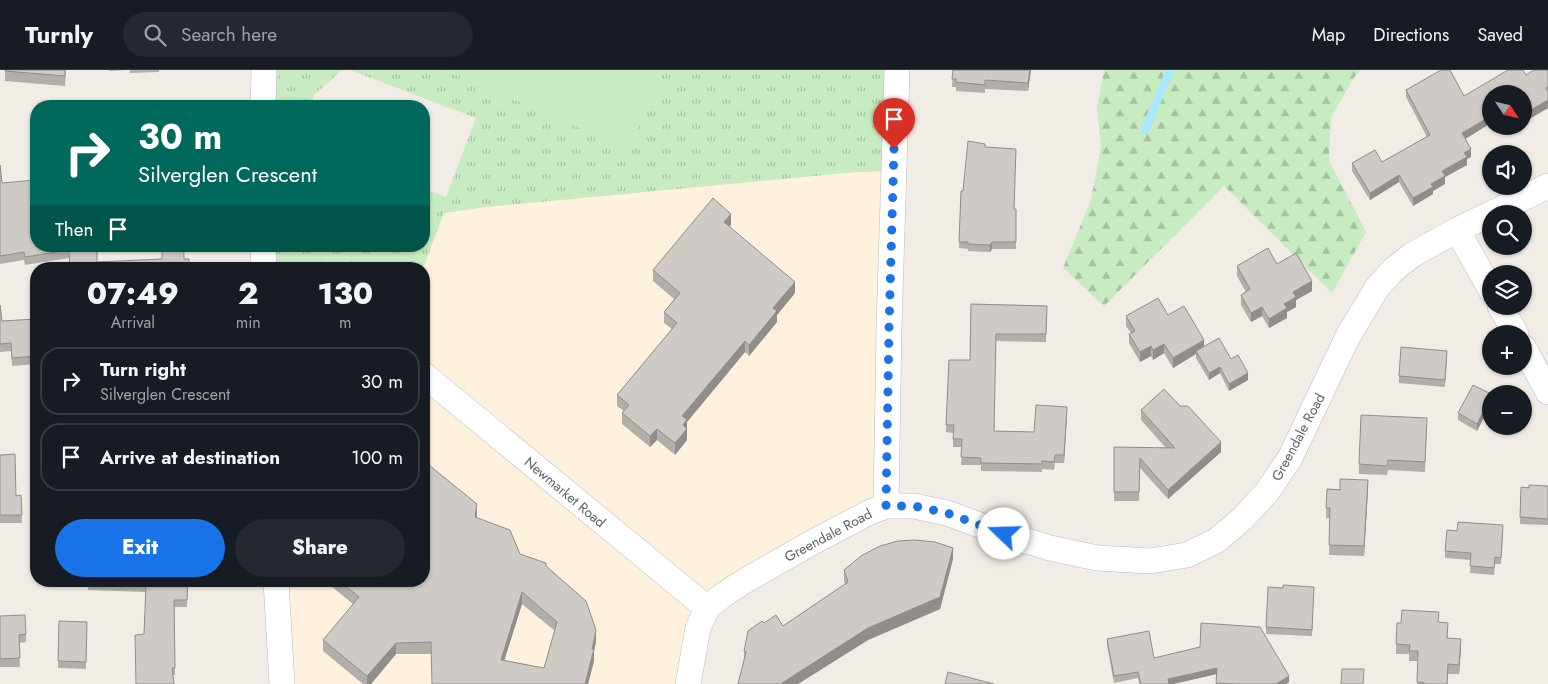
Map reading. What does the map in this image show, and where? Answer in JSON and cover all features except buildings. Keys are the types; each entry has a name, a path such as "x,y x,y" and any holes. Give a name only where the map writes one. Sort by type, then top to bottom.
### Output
{"street":[{"path":"263,100 264,70"},
{"path":"886,506 897,70"},
{"name":"Greendale Road","path":"707,608 736,587 813,542 870,512 886,506 914,506 947,513 1004,534 1050,548 1097,558 1150,561 1187,555 1216,541 1242,519 1267,492 1290,458 1348,336 1377,288 1392,271 1412,254 1548,186"},
{"path":"1458,230 1482,274"},
{"path":"1532,363 1548,392"},
{"name":"Newmarket Road","path":"430,380 707,608"},
{"path":"276,587 282,684"},
{"path":"688,684 698,628 707,608"}],"shaded area":[{"path":"893,171 885,507 723,596 688,684 281,684 275,587 430,587 430,262 426,262 443,213 487,207 856,172"}],"green space":[{"path":"262,70 342,70 315,94 312,100 262,100"},
{"path":"350,70 446,70 629,149 664,70 897,70 893,171 856,172 487,207 444,213 430,250 430,191 446,197 476,118"},
{"path":"446,70 664,70 629,149"},
{"path":"1104,70 1360,70 1331,118 1329,160 1366,232 1332,293 1224,186 1104,306 1063,268 1091,200 1101,147 1097,109"},
{"path":"262,252 429,252 426,262 263,262"}],"waterway":[{"path":"1145,130 1170,70"}],"route":[{"path":"894,149 886,506 914,506 947,513 1004,534"}]}
